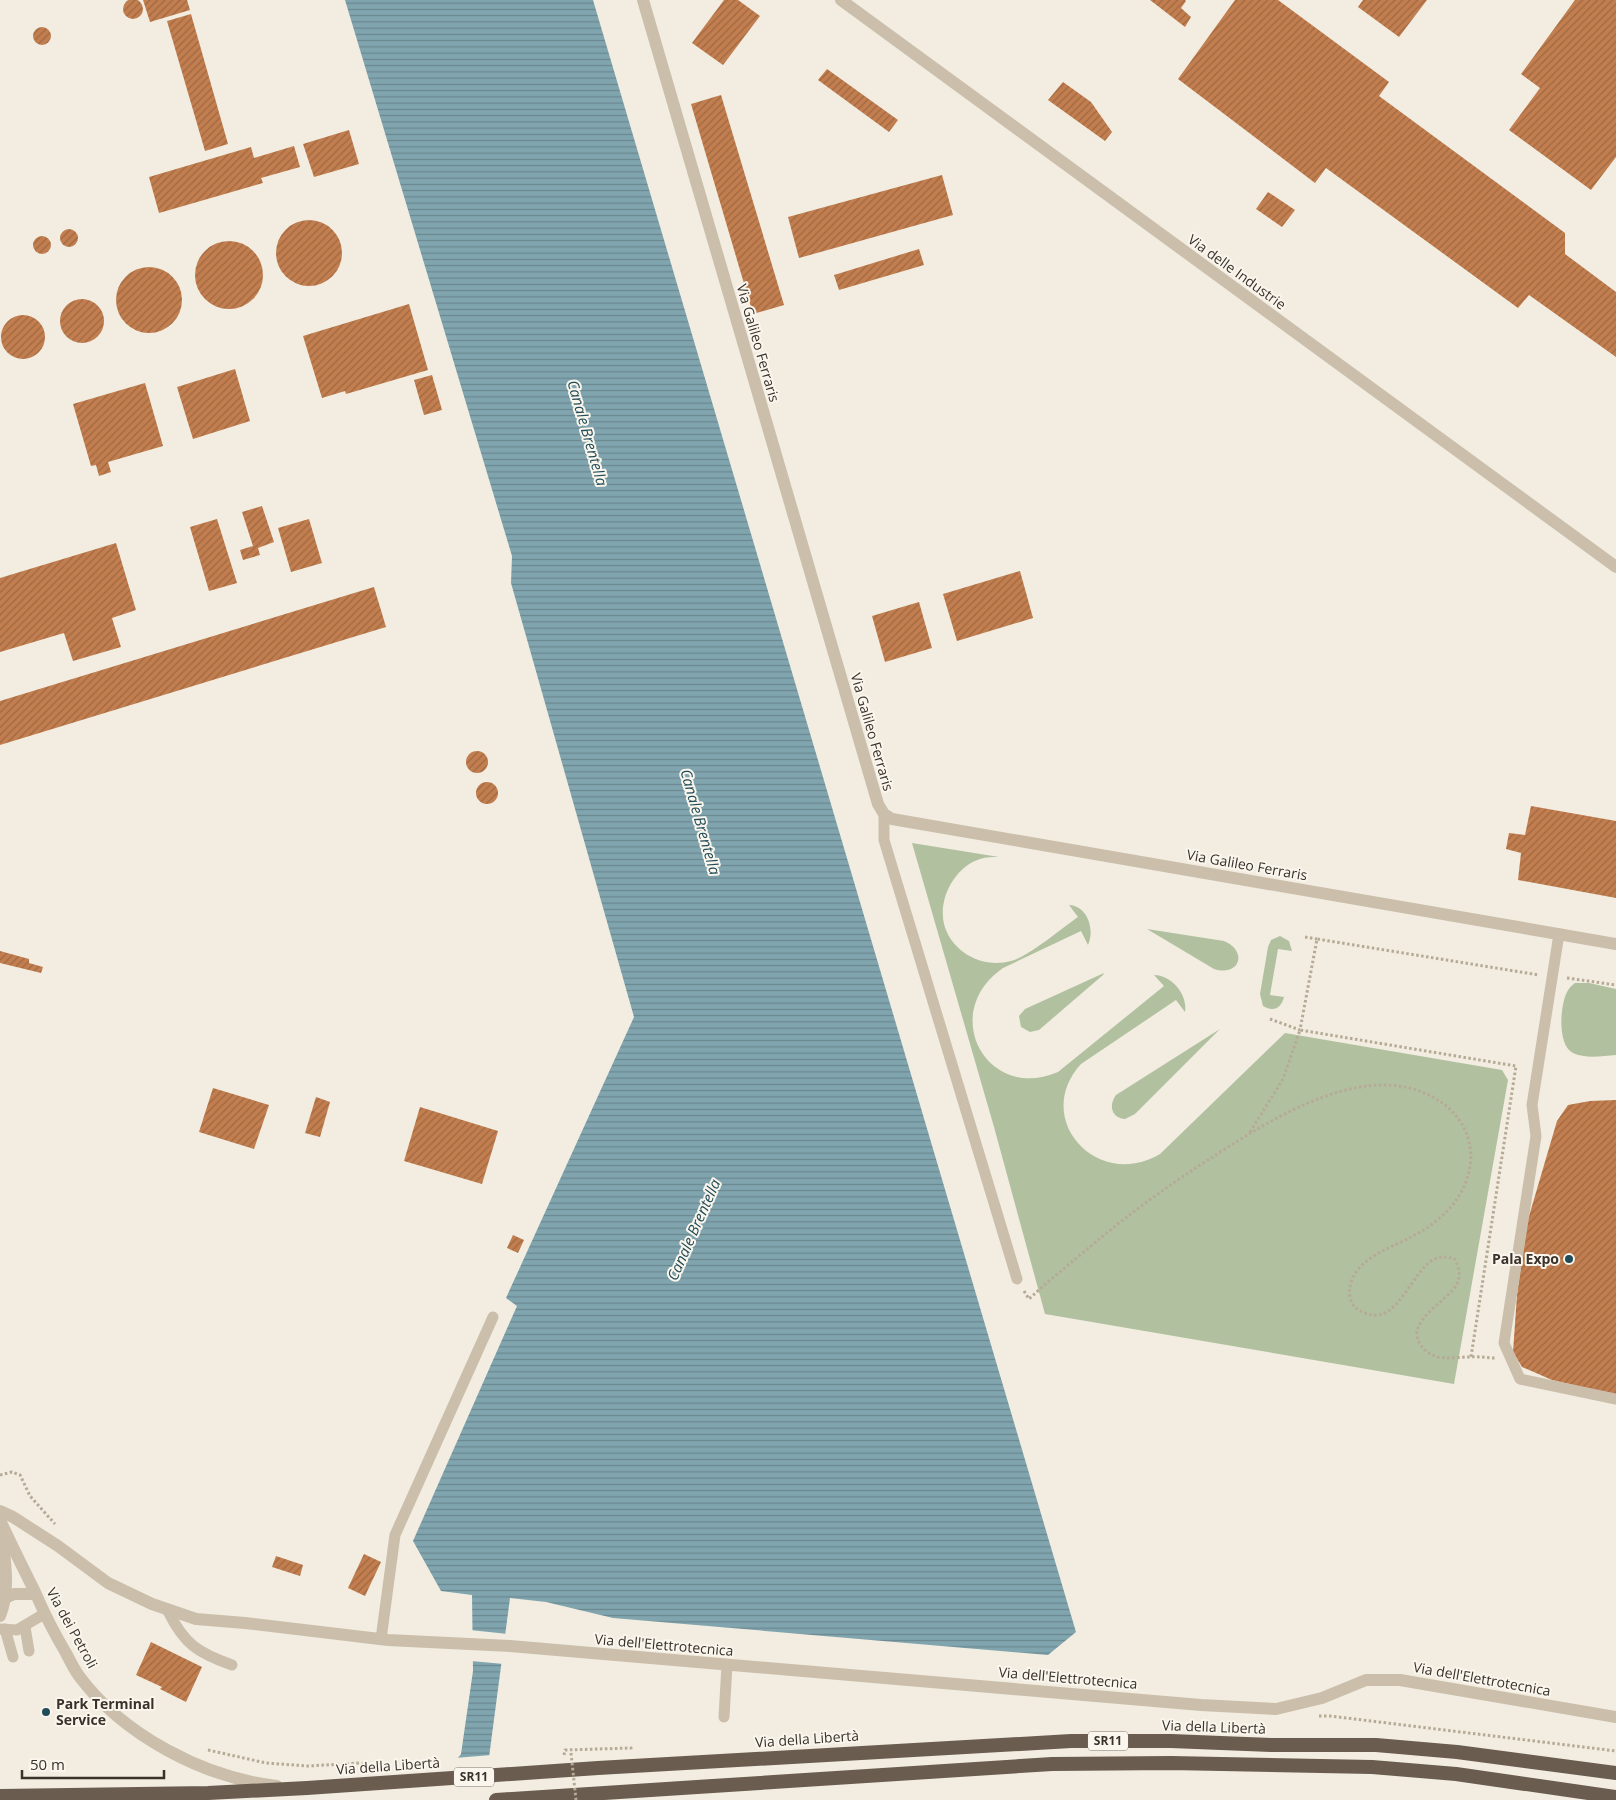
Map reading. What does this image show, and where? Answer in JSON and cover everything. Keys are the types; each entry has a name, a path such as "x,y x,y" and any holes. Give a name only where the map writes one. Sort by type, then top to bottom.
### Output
{"highway":[{"name":"Via della Libertà","path":"0,1796 208,1793 598,1768 1071,1742 1170,1741 1271,1745 1376,1745 1457,1752 1616,1773"},
{"name":"SR11","path":"496,1800 1052,1764 1171,1763 1372,1767 1456,1774 1616,1797"},
{"path":"0,1791 22,1796"}],"street":[{"name":"Via Galileo Ferraris","path":"642,0 878,804 884,814 892,819 1616,944"},
{"name":"Via delle Industrie","path":"841,0 1616,567"},
{"path":"0,1616 5,1598 7,1579 0,1518 13,1517 58,1546 108,1583 168,1611 196,1619 381,1639"},
{"name":"Via dei Petroli","path":"0,1518 44,1614 78,1675 104,1705 129,1727 161,1747 220,1772 264,1784 307,1788"},
{"path":"5,1598 14,1594 36,1594"},
{"name":"Via dell'Elettrotecnica","path":"381,1639 510,1646 1201,1705 1276,1709 1322,1698 1366,1680 1400,1680 1616,1717"}],"lane":[{"path":"884,814 884,840 1017,1279"},
{"path":"1559,934 1532,1105 1536,1136 1504,1343 1520,1379 1616,1399"},
{"path":"381,1639 395,1535 493,1317"},
{"path":"168,1611 175,1625 192,1646 208,1656 232,1665"},
{"path":"13,1657 2,1629 16,1630 25,1627 44,1614"},
{"path":"25,1627 29,1651"},
{"path":"724,1717 727,1665"}],"path":[{"path":"1305,937 1552,977 1616,985"},
{"path":"1250,1133 1283,1079 1300,1030 1317,939"},
{"path":"1270,1019 1300,1030 1516,1066 1471,1357"},
{"path":"1038,1289 1132,1212 1168,1186 1250,1133 1316,1101 1341,1092 1366,1086 1384,1085 1412,1089 1435,1096 1452,1111 1465,1129 1471,1153 1469,1175 1452,1206 1427,1228 1376,1254 1362,1265 1355,1273 1350,1284 1351,1303 1358,1310 1368,1315 1381,1314 1392,1308 1402,1298 1423,1268 1433,1259 1444,1256 1454,1258 1458,1265 1459,1273 1457,1283 1423,1319 1416,1337 1420,1345 1426,1352 1439,1357 1511,1360"},
{"path":"0,1475 12,1472 20,1475 30,1496 59,1527"},
{"path":"564,1758 565,1750 631,1748 631,1751"},
{"path":"206,1750 266,1763 308,1766 360,1763 375,1770"},
{"path":"571,1753 576,1800"}],"green space":[{"path":"912,843 999,857 982,858 963,869 950,885 944,904 944,924 953,943 970,956 979,960 1000,963 1011,961 1026,954 1078,917 1069,905 1076,906 1085,914 1088,920 1091,933 1088,945 1081,931 1003,968 984,987 974,1008 973,1029 979,1048 992,1065 1010,1075 1033,1078 1058,1072 1164,986 1154,975 1167,978 1173,982 1181,993 1184,999 1185,1012 1176,1000 1081,1064 1067,1085 1064,1106 1068,1126 1078,1144 1095,1156 1114,1163 1137,1163 1160,1154 1285,1033 1502,1070 1508,1080 1454,1384 1045,1314 994,1127"},
{"path":"1147,929 1224,941 1232,945 1236,951 1238,962 1230,969 1223,971 1214,969"},
{"path":"1280,936 1289,941 1292,951 1278,949 1270,995 1284,997 1279,1007 1270,1009 1263,1006 1260,994 1268,947 1271,940"},
{"path":"1104,973 1039,1030 1030,1032 1021,1027 1019,1016 1025,1009"},
{"path":"1575,983 1589,983 1616,989 1616,1055 1594,1057 1578,1055 1568,1049 1564,1042 1561,1025 1563,1006 1567,992"},
{"path":"1220,1029 1135,1114 1125,1119 1114,1114 1112,1103 1116,1095"}],"water":[{"name":"Canale Brentella","path":"345,0 593,0 1076,1632 1048,1655 613,1618 546,1602 510,1598 488,1765 425,1800 461,1754 473,1671 472,1595 441,1591 413,1541 517,1306 506,1298 634,1017 511,583 512,556"}],"pier":[{"path":"470,1630 508,1634 504,1664 471,1661"},
{"path":"491,1755 491,1764 499,1778 531,1800 423,1800 455,1758"}],"building":[{"path":"133,-1 140,2 143,9 140,16 133,19 126,16 123,9 126,2"},
{"path":"143,0 187,0 190,10 150,22"},
{"path":"724,0 738,0 760,16 723,65 692,43"},
{"path":"1150,0 1185,0 1181,8 1191,17 1185,27"},
{"path":"1235,0 1278,0 1389,82 1379,96 1565,233 1565,254 1616,292 1616,357 1529,295 1518,308 1326,168 1315,183 1178,79"},
{"path":"1363,0 1427,0 1399,37 1358,7"},
{"path":"1575,0 1616,0 1616,157 1591,190 1509,130 1540,88 1521,74"},
{"path":"191,14 228,144 205,151 167,21"},
{"path":"42,27 48,30 51,36 48,42 42,45 36,42 33,36 36,30"},
{"path":"827,69 898,120 889,132 818,80"},
{"path":"1063,82 1091,102 1112,132 1105,141 1048,100"},
{"path":"721,95 784,305 753,314 691,104"},
{"path":"349,130 359,164 314,177 303,144"},
{"path":"294,146 300,167 261,178 263,183 159,213 149,177 251,147 254,158"},
{"path":"942,175 953,215 799,258 788,217"},
{"path":"1268,192 1295,210 1282,227 1256,209"},
{"path":"315,220 333,229 340,240 342,253 340,266 333,277 322,284 303,286 285,277 278,266 276,247 285,229 296,222"},
{"path":"69,229 75,232 78,238 75,244 69,247 63,244 60,238 63,232"},
{"path":"38,236 46,236 51,241 49,252 38,254 33,249 33,241"},
{"path":"229,241 242,244 253,251 260,262 263,275 260,288 253,299 242,306 229,309 216,306 205,299 198,288 195,275 198,262 205,251 216,244"},
{"path":"919,249 924,265 839,290 834,275"},
{"path":"149,267 162,270 172,277 179,287 182,300 179,313 172,323 162,330 149,333 136,330 126,323 119,313 116,300 119,287 126,277 136,270"},
{"path":"78,299 86,299 98,305 104,321 98,337 86,343 78,343 66,337 60,325 60,317 66,305"},
{"path":"409,304 428,370 346,394 345,391 322,398 303,336"},
{"path":"27,315 39,321 44,328 44,346 39,353 32,358 19,359 11,356 4,349 1,333 4,325 11,318"},
{"path":"235,369 250,421 193,439 177,387"},
{"path":"432,375 442,410 424,415 414,380"},
{"path":"145,383 163,446 108,462 111,472 99,476 96,465 91,466 73,404"},
{"path":"262,506 274,542 258,548 260,555 243,560 240,550 253,546 242,512"},
{"path":"217,519 237,583 209,591 190,527"},
{"path":"309,519 322,563 291,572 278,528"},
{"path":"116,543 136,610 112,618 121,647 73,661 64,633 0,652 0,578"},
{"path":"1020,571 1033,618 957,641 943,594"},
{"path":"374,587 386,627 0,745 0,701"},
{"path":"919,602 932,648 885,662 872,616"},
{"path":"473,751 481,751 488,758 488,766 481,773 473,773 466,766 466,758"},
{"path":"483,782 491,782 498,789 498,797 491,804 483,804 476,797 476,789"},
{"path":"1531,806 1616,821 1616,898 1518,880 1521,853 1506,849 1509,833 1525,835"},
{"path":"0,951 29,959 29,963 43,967 41,973 0,963"},
{"path":"213,1088 269,1105 254,1149 199,1132"},
{"path":"316,1097 330,1102 320,1137 305,1133"},
{"name":"Pala Expo","path":"1616,1100 1616,1395 1552,1380 1522,1367 1513,1352 1517,1295 1527,1223 1557,1121 1568,1105 1590,1101"},
{"path":"420,1107 498,1131 482,1184 404,1161"},
{"path":"513,1235 524,1240 518,1253 507,1248"},
{"path":"364,1554 381,1562 365,1596 348,1588"},
{"path":"276,1556 303,1565 300,1576 272,1567"},
{"path":"151,1642 202,1667 186,1702 160,1689 162,1687 136,1675"}],"place":[{"name":"Pala Expo","path":"1569,1259"},
{"name":"Park Terminal Service","path":"46,1712"}]}
